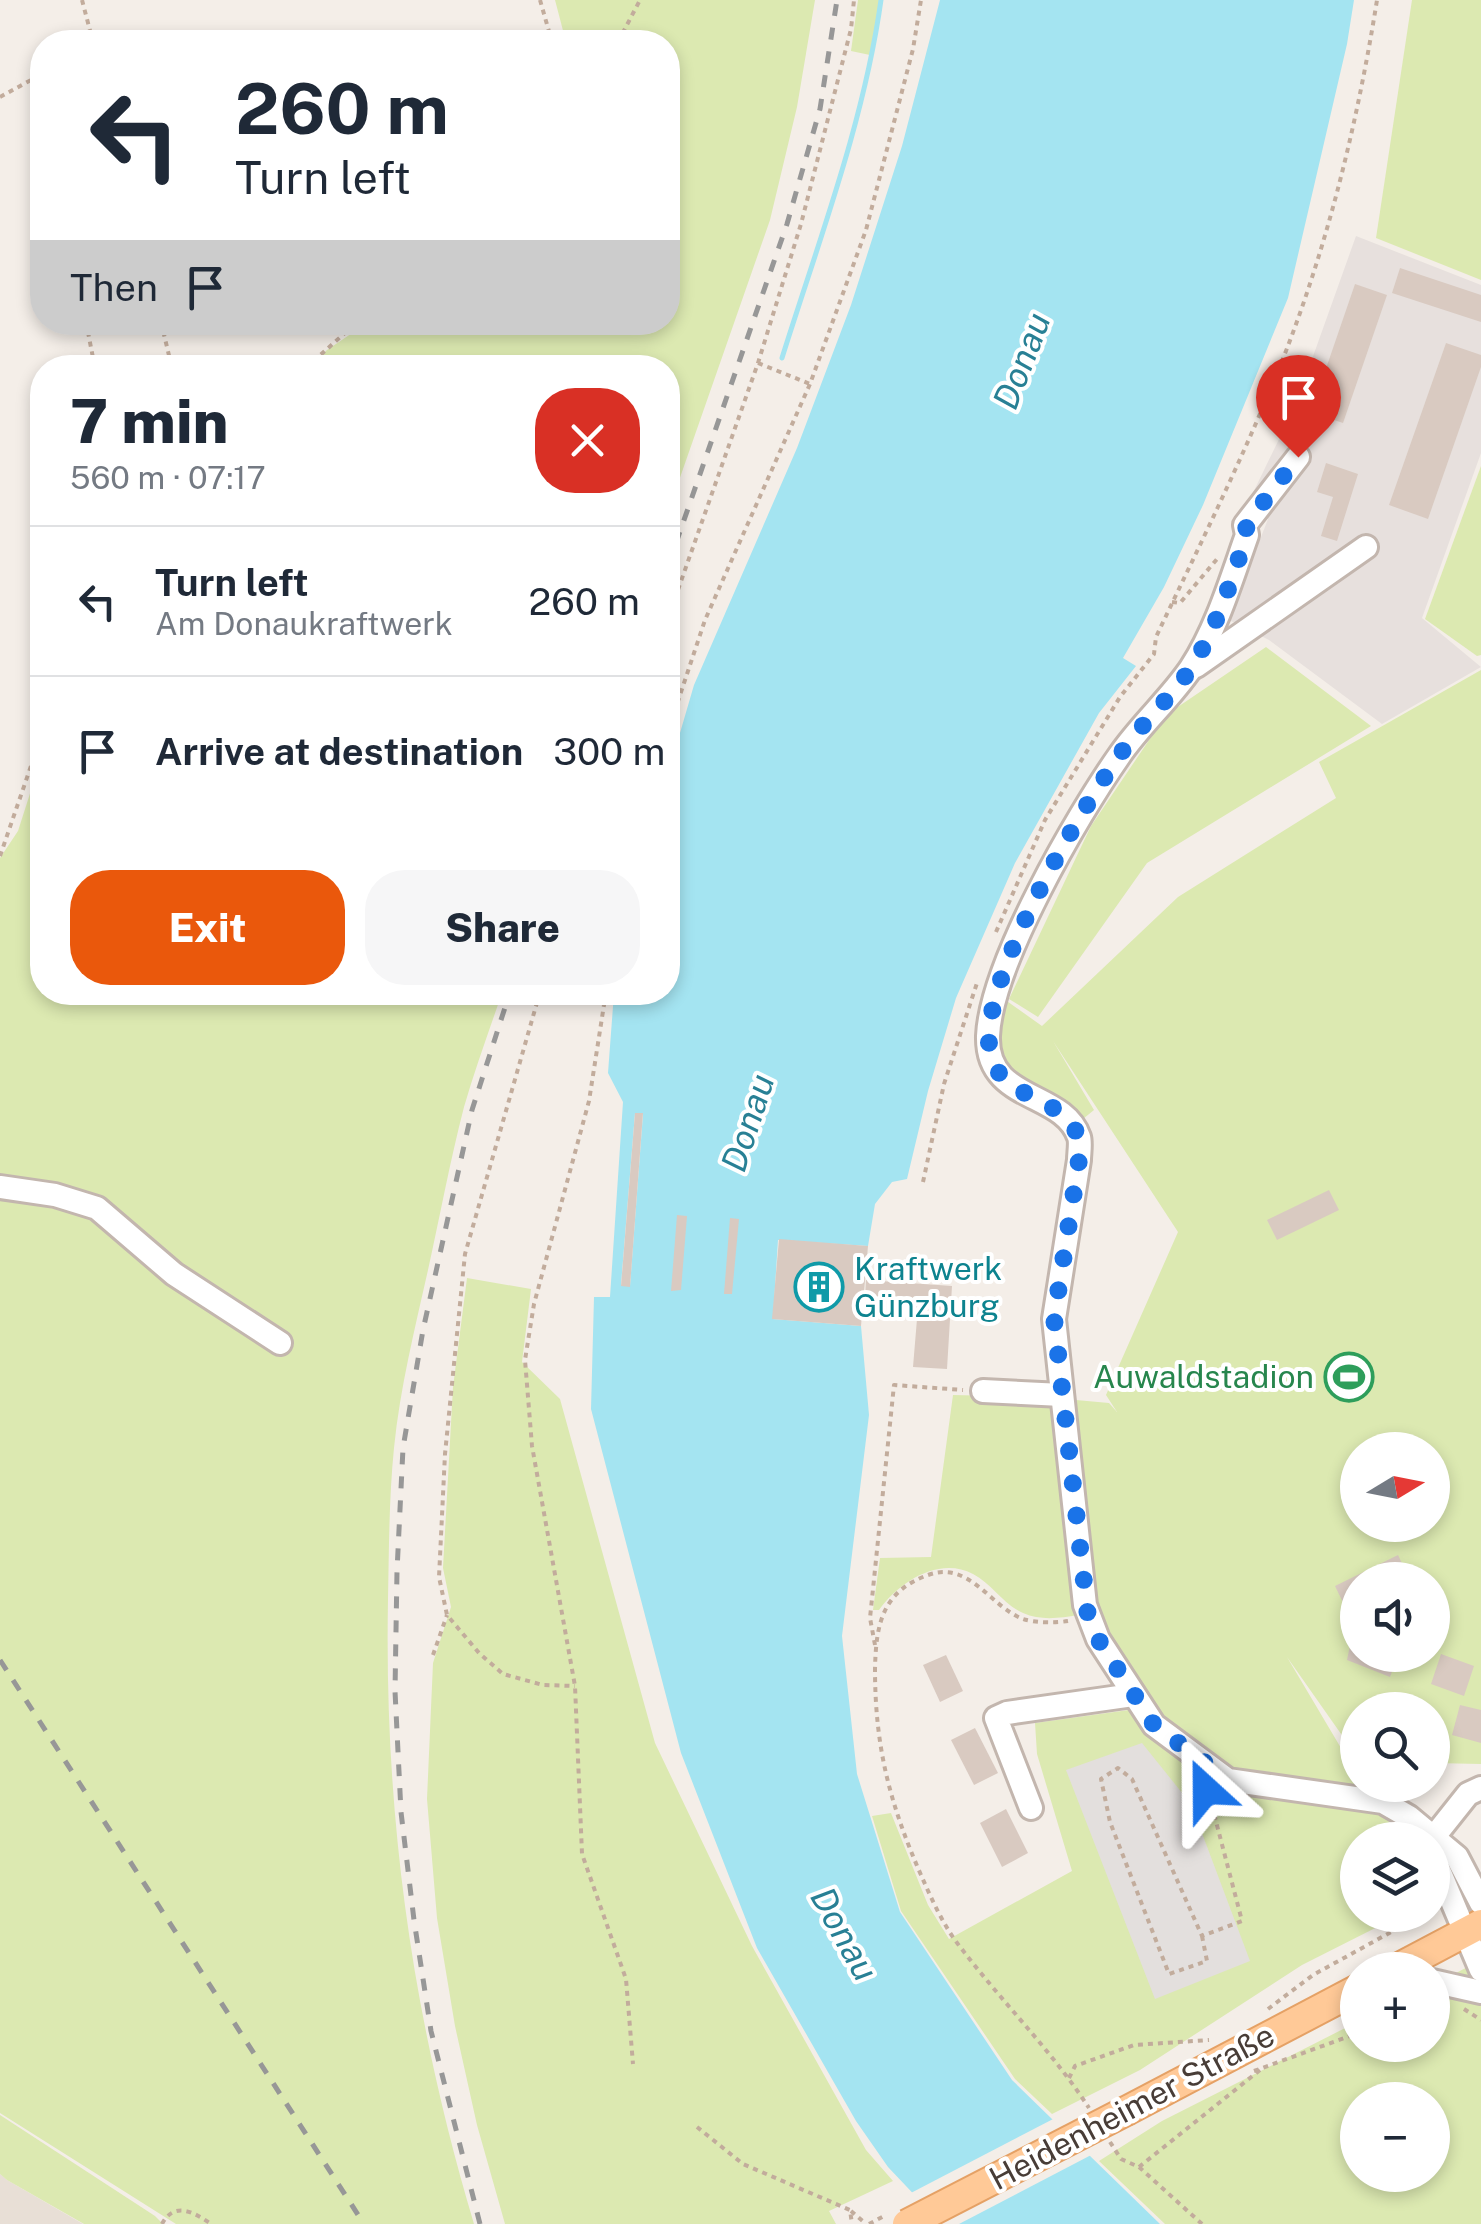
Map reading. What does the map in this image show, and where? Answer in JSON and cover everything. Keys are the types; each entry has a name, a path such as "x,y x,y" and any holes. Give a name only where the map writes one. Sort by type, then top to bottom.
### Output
{"main road":[{"path":"1428,1952 1473,1928"},
{"name":"Heidenheimer Straße","path":"907,2224 1340,2001"}],"street":[{"path":"1298,457 1246,525 1247,535 1209,637 1189,670 1120,754 1078,820 1018,936 990,1014 990,1056 1006,1082 1068,1119 1079,1138 1079,1160 1054,1318 1088,1617 1132,1695 1154,1725 1228,1780 1383,1802 1415,1822"},
{"path":"1189,670 1366,547"},
{"path":"0,1187 54,1195 97,1208 174,1274 280,1344"},
{"path":"983,1391 1062,1396"},
{"path":"1030,1808 996,1718 1132,1695"},
{"path":"1446,1822 1468,1794 1481,1788"},
{"path":"1450,1851 1481,1866"},
{"path":"1456,1856 1481,1903"},
{"path":"1450,1888 1473,1928 1481,1970"},
{"path":"1450,1985 1481,1992"}],"path":[{"path":"82,0 90,30"},
{"path":"540,0 549,30"},
{"path":"624,30 640,0"},
{"path":"680,584 758,363 805,208 851,29 854,0"},
{"path":"680,695 705,620 810,384 866,230 913,49 921,0"},
{"path":"1246,525 1180,603 1172,602 1272,386 1303,299 1340,181 1378,0"},
{"path":"0,98 30,81"},
{"path":"321,355 343,335"},
{"path":"758,363 810,384"},
{"path":"0,856 30,777"},
{"path":"536,1005 465,1254 445,1454 440,1578 447,1615 479,1654 503,1674 542,1685 575,1686"},
{"path":"604,1005 589,1101 534,1304 525,1360 532,1446 575,1686 582,1854 626,1979 633,2064"},
{"path":"923,1182 944,1084 960,1033"},
{"path":"876,1649 870,1618 894,1385 983,1391"},
{"path":"1088,1617 1062,1622 1023,1619 957,1574 937,1572 900,1591 880,1614 876,1649 875,1708 895,1816 957,1944 1069,2078 1075,2066 1134,2046 1221,2039 1208,2048"},
{"path":"433,1654 447,1615"},
{"path":"1118,1768 1132,1779 1202,1936 1207,1961 1169,1974 1110,1822 1101,1779 1118,1768"},
{"path":"1202,1936 1242,1921 1206,1790 1212,1768"},
{"path":"1262,2013 1314,1975 1391,1932"},
{"path":"1202,2224 1139,2167 1266,2066 1340,2039"},
{"path":"696,2127 743,2164 850,2210 866,2224"},
{"path":"162,2224 165,2217 178,2210 189,2210 211,2224"},
{"path":"850,2210 852,2224"}],"shaded area":[{"path":"1356,236 1481,285 1481,453 1422,618 1481,667 1382,724 1269,640 1229,620 1268,519 1250,499 1296,404"},
{"path":"1142,1743 1191,1804 1250,1961 1155,1999 1066,1770"},
{"path":"0,2174 7,2180 83,2224 0,2224"}],"green space":[{"path":"555,0 815,0 797,107 770,220 680,478 680,355 322,355 349,335 680,335 680,30 563,30"},
{"path":"858,0 882,0 870,55 851,51"},
{"path":"1412,0 1481,0 1481,280 1376,238"},
{"path":"1481,466 1481,655 1477,656 1425,619"},
{"path":"1266,647 1371,726 1147,863 1038,1017 1009,999 1091,826 1166,715"},
{"path":"1481,670 1481,1764 1450,1763 1450,1692 1340,1692 1340,1732 1287,1657 1340,1746 1340,1802 1375,1802 1389,1822 1340,1822 1340,1932 1367,1932 1302,1965 1140,2070 1052,2114 1015,2079 901,1911 872,1816 891,1813 928,1905 949,1939 1072,1871 1037,1754 1035,1723 1136,1709 1093,1610 1076,1400 1109,1403 1117,1412 1106,1395 1178,1232 1053,1041 1094,1110 1078,1123 1037,1097 1014,1075 1000,1047 999,1019 1004,999 1042,1026 1178,897 1336,798 1319,762"},
{"path":"30,794 30,1005 498,1005 464,1107 408,1358 394,1448 389,1542 391,1759 406,1915 434,2069 474,2224 176,2224 0,2113 0,858 18,831"},
{"path":"467,1278 531,1289 522,1362 560,1399 655,1743 752,1946 866,2150 893,2181 829,2211 836,2224 505,2224 455,2026 437,1918 427,1799 433,1663 451,1607 443,1568 453,1387"},
{"path":"953,1395 1044,1397 1059,1406 1078,1615 1030,1616 1010,1605 973,1574 947,1568 921,1575 897,1590 879,1610 873,1610 880,1558 931,1557"},
{"path":"1481,1960 1481,2224 1165,2224 1099,2161 1162,2121 1340,2031 1340,2062 1450,2062 1450,1976"},
{"path":"0,2115 163,2224 84,2224 7,2180 0,2174"}],"water":[{"name":"Donau","path":"940,0 1354,0 1288,298 1203,505 1164,587 1123,658 1136,666 1099,713 1015,863 956,998 907,1179 892,1182 875,1204 868,1246 778,1240 773,1319 861,1326 869,1415 842,1636 857,1774 900,1912 1012,2080 1160,2224 942,2224 888,2167 856,2121 757,1948 681,1753 591,1409 594,1297 610,1297 623,1102 608,1073 613,1005 680,1005 680,733 694,685 797,448 851,305 902,146","holes":["635,1113 643,1114 630,1286 621,1285"]}],"pier":[{"path":"1057,2117 1095,2153 959,2224 935,2224 907,2195"}],"building":[{"path":"1400,268 1481,295 1481,322 1392,293"},
{"path":"1355,284 1387,295 1343,423 1311,412"},
{"path":"1446,343 1481,355 1481,367 1428,519 1389,505"},
{"path":"1326,463 1358,474 1337,541 1321,536 1333,497 1317,492"},
{"path":"635,1113 643,1113 630,1287 621,1286"},
{"path":"1329,1190 1339,1210 1277,1240 1267,1220"},
{"path":"677,1215 687,1216 681,1290 671,1291"},
{"path":"730,1218 739,1219 732,1294 724,1294"},
{"name":"Kraftwerk Günzburg","path":"779,1239 868,1246 861,1326 772,1319"},
{"path":"866,1280 952,1286 947,1369 913,1367 917,1319 864,1316"},
{"path":"946,1655 963,1691 940,1702 923,1665"},
{"path":"1450,1657 1474,1666 1464,1696 1431,1684 1435,1672 1450,1672"},
{"path":"1460,1705 1481,1710 1481,1743 1452,1735"},
{"path":"975,1728 998,1773 974,1785 951,1740"},
{"path":"1006,1809 1028,1853 1002,1867 980,1823"}],"waterway":[{"path":"782,358 852,136 881,0"}],"railway":[{"path":"680,532 787,224 820,109 837,0"},
{"path":"480,2224 431,2031 414,1920 401,1812 395,1691 397,1571 403,1448 423,1330 472,1110 506,1005"},
{"path":"0,1660 364,2224"}],"place":[{"name":"Kraftwerk Günzburg","path":"819,1287"},
{"name":"Auwaldstadion","path":"1349,1377"}],"route":[{"path":"1206,1790 1212,1768 1154,1725 1132,1695 1088,1617 1054,1318 1079,1160 1079,1138 1068,1119 1006,1082 990,1056 988,1040 990,1014 1018,936 1078,820 1120,754 1189,670 1209,637 1247,535 1246,525 1298,457"}]}
